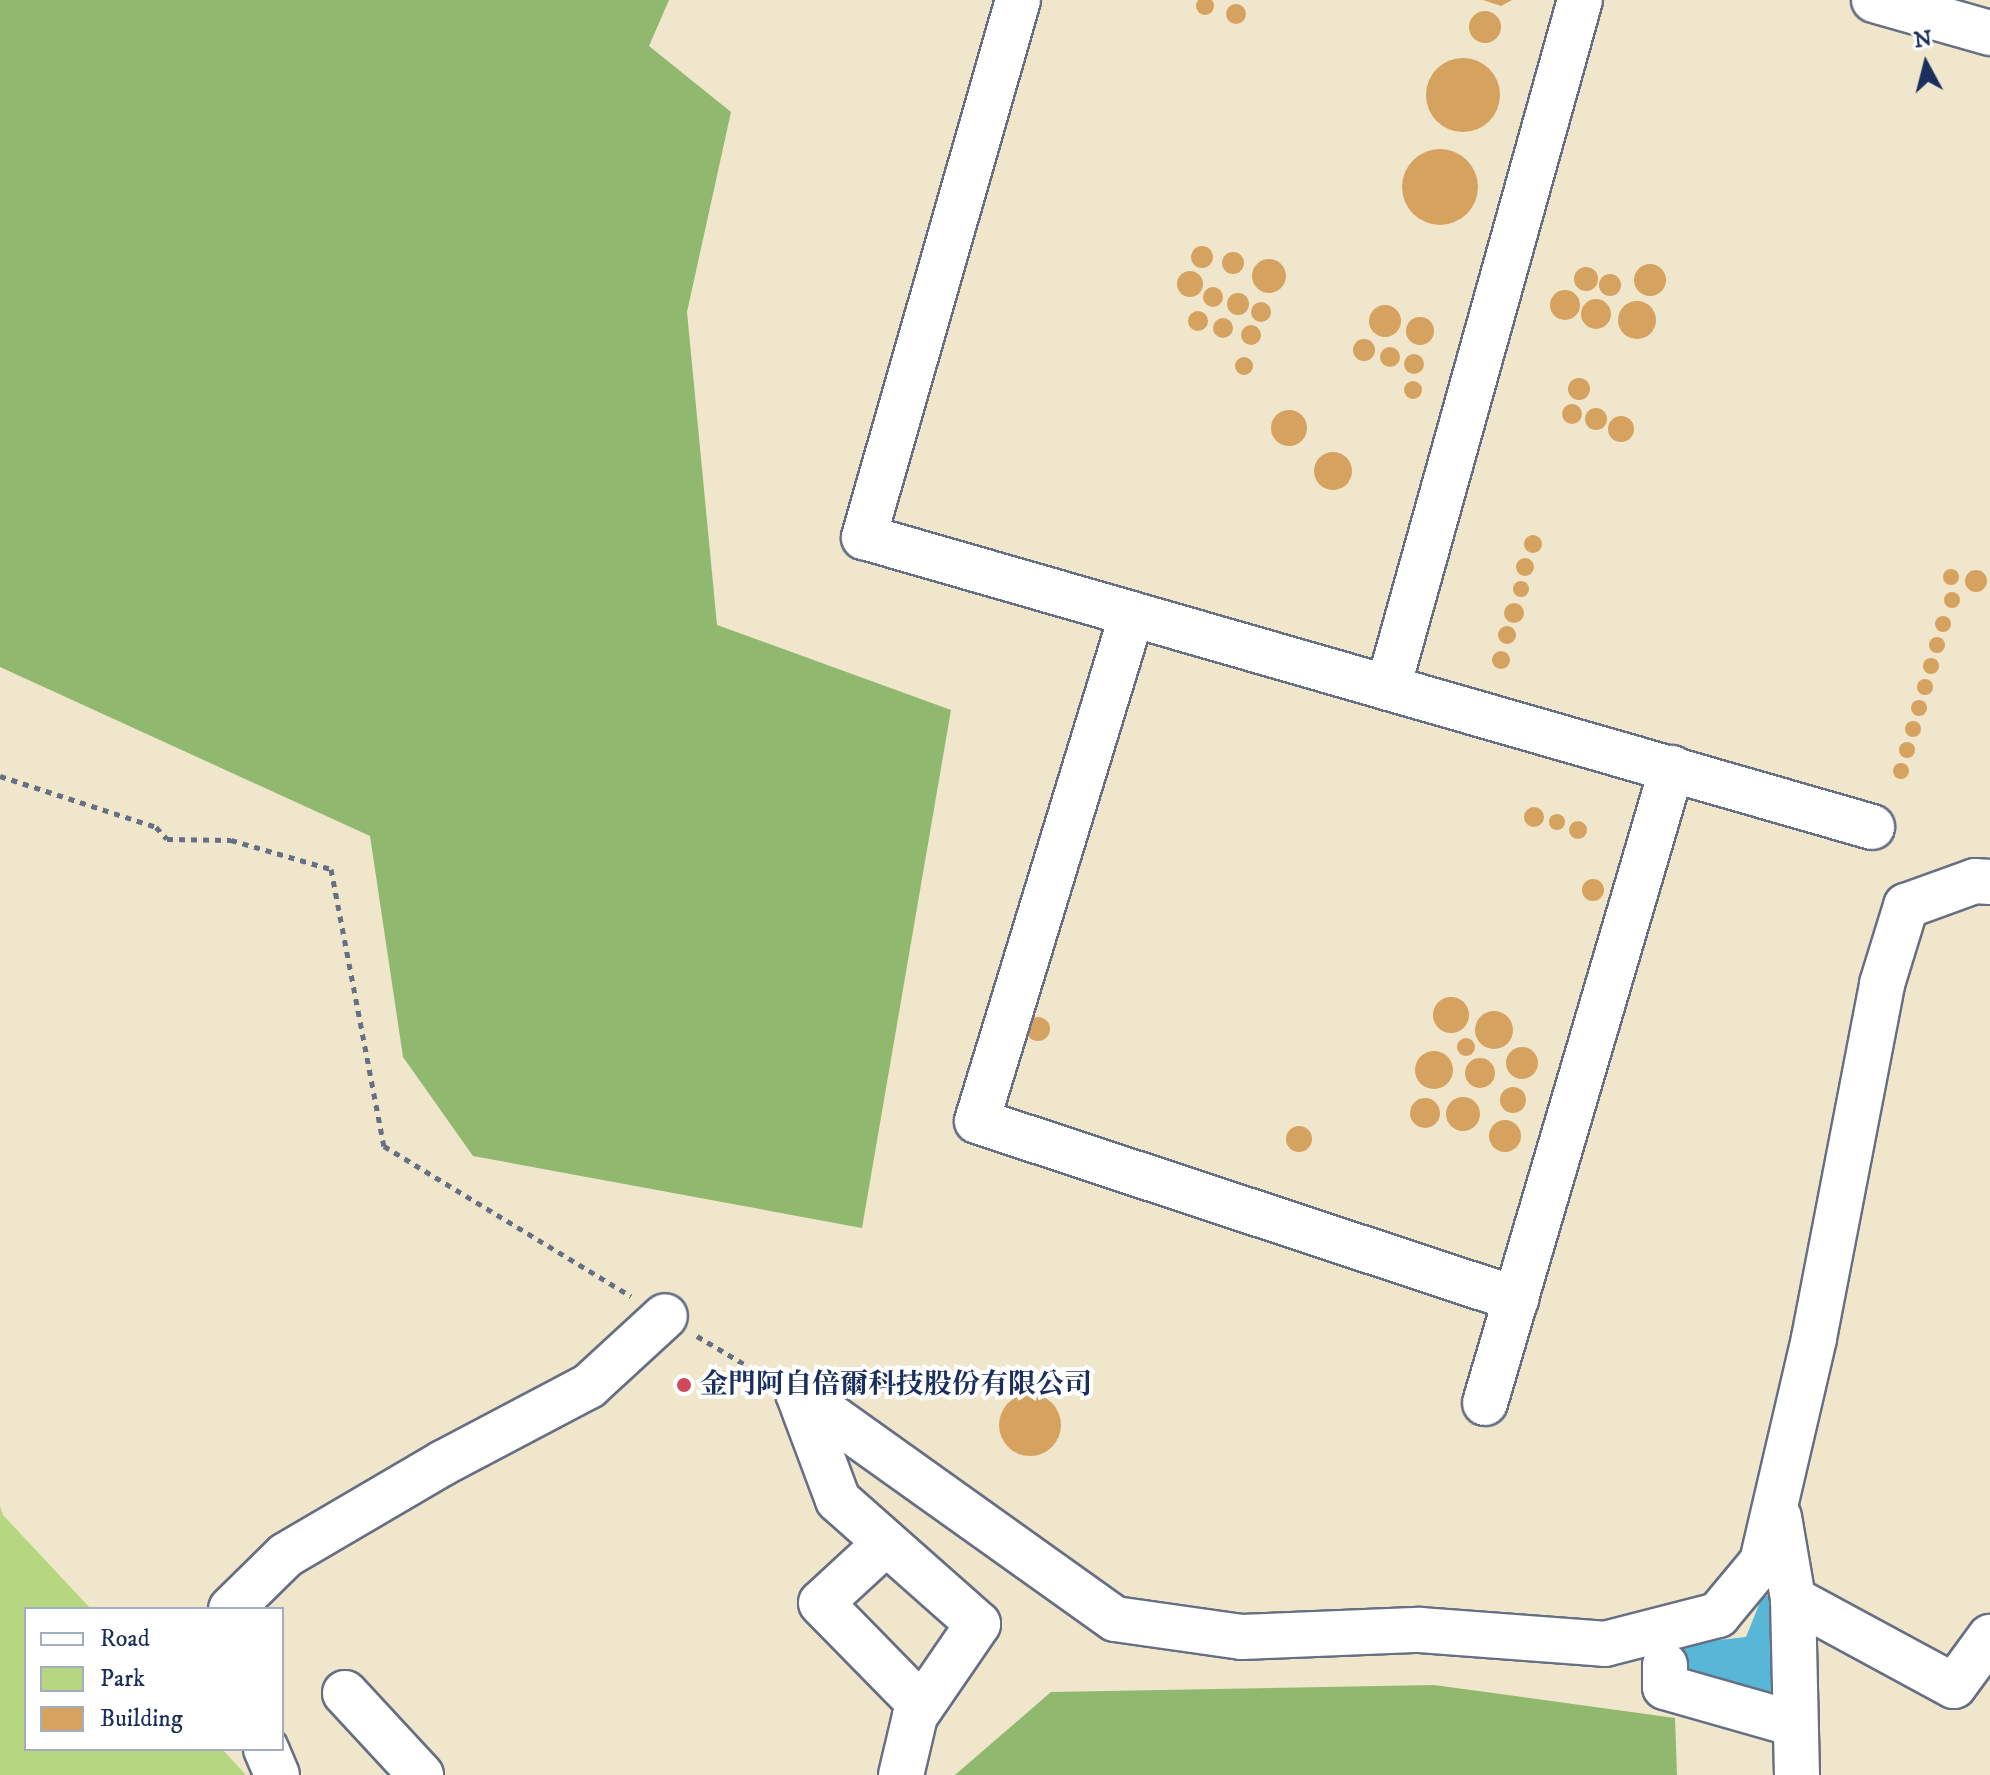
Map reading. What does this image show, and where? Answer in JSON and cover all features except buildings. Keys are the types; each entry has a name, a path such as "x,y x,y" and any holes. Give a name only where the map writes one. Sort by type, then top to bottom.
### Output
{"street":[{"path":"1018,0 864,537 1872,827"},
{"path":"1388,688 1580,0"},
{"path":"1874,0 1990,33"},
{"path":"1132,614 977,1121 1516,1299"},
{"path":"1485,1403 1672,768"},
{"path":"798,1393 1115,1619 1242,1637 1420,1630 1605,1644 1718,1615 1762,1562 1814,1338 1882,984 1906,906 1975,881 1990,882"},
{"path":"233,1607 286,1555 589,1386 665,1316"},
{"path":"798,1393 838,1500 978,1624 922,1706 901,1775"},
{"path":"1776,1499 1793,1599 1797,1775"},
{"path":"886,1543 821,1603 922,1706"},
{"path":"1793,1599 1954,1686 1990,1637"},
{"path":"1665,1665 1665,1687 1795,1724"},
{"path":"345,1693 421,1775"},
{"path":"267,1751 277,1775"}],"path":[{"path":"0,776 156,827 167,839 231,840 331,869 384,1146 798,1393"}],"green space":[{"path":"0,0 669,0 649,46 731,112 687,312 717,625 951,710 862,1228 473,1156 403,1057 370,836 0,667"},
{"path":"0,1506 3,1515 89,1607 24,1607 24,1751 224,1751 246,1775 0,1775"},
{"path":"1434,1685 1675,1718 1677,1775 955,1775 1051,1692"}],"water":[{"path":"1773,1594 1778,1695 1686,1682 1683,1644 1746,1637 1762,1597"}],"place":[{"name":"金門阿自倍爾科技股份有限公司","path":"684,1385"}]}
